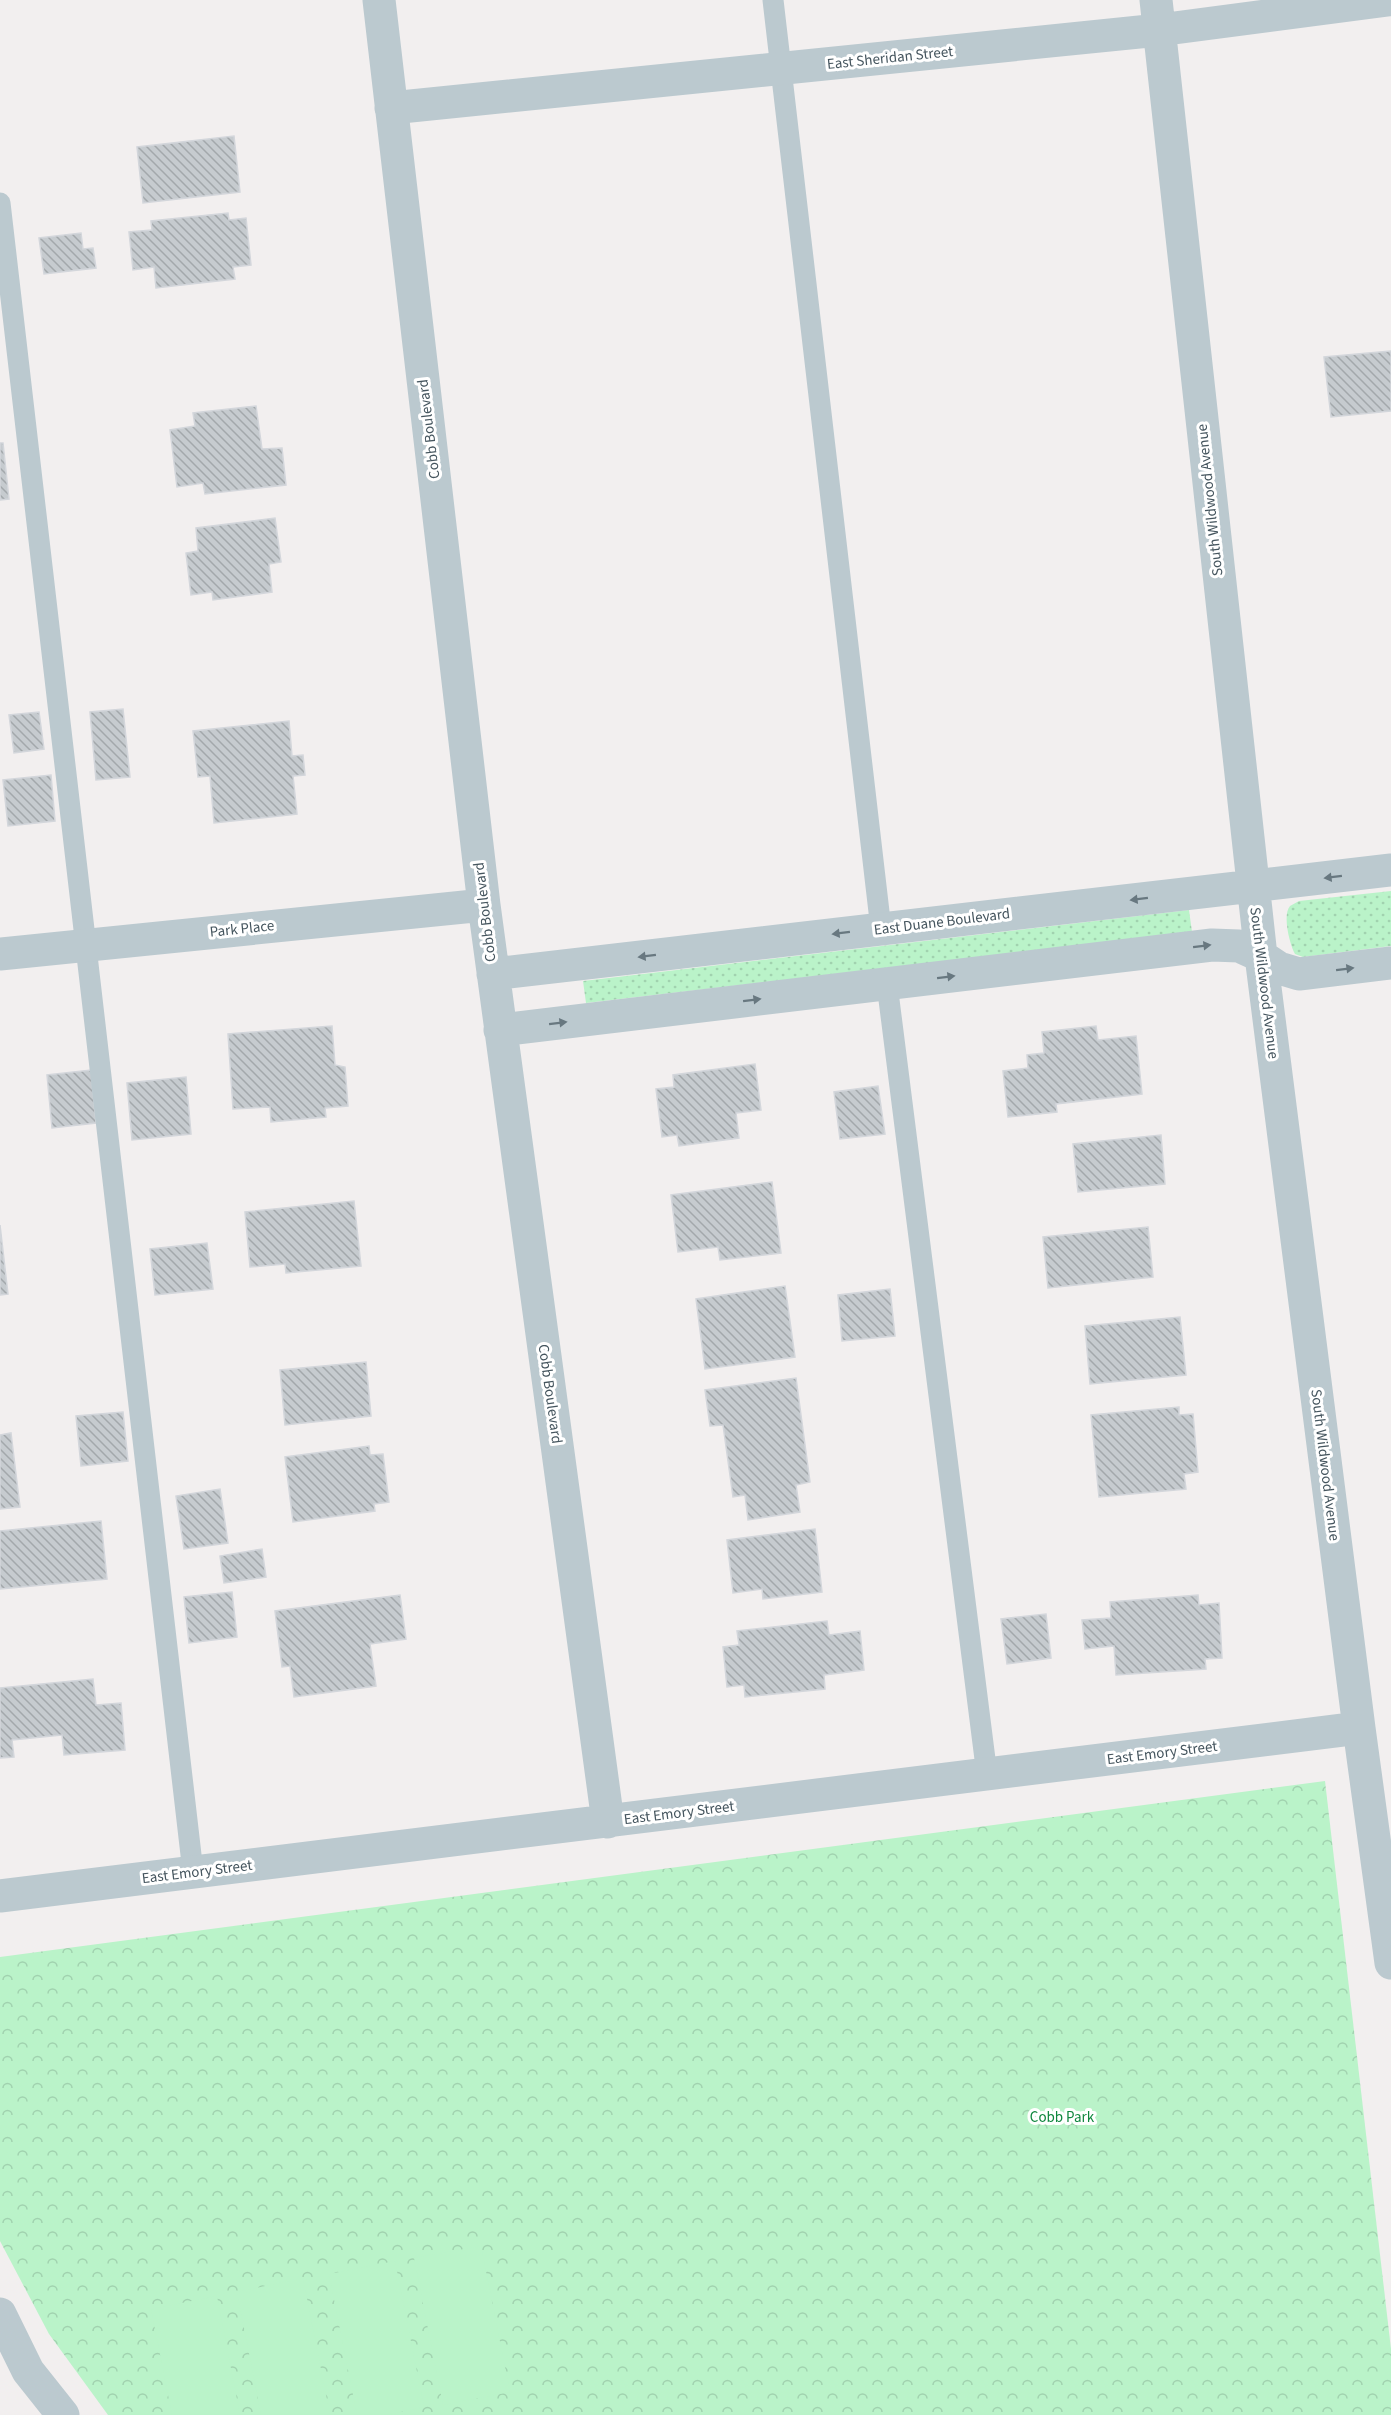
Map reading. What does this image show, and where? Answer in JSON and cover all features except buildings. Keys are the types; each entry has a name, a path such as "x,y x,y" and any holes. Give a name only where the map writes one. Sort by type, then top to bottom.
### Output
{"street":[{"name":"Cobb Boulevard","path":"379,0 484,905 608,1822"},
{"name":"East Sheridan Street","path":"391,108 781,69 1158,15 1388,0"},
{"name":"South Wildwood Avenue","path":"1158,15 1252,886 1359,1728 1387,1892 1391,1963"},
{"name":"East Duane Boulevard","path":"493,974 1391,870"},
{"name":"Park Place","path":"0,954 484,905"},
{"path":"500,1030 1212,945 1239,946 1261,956 1279,969 1299,974 1391,963"},
{"name":"East Emory Street","path":"0,1896 1359,1728"},
{"path":"0,2314 28,2371 63,2415"}],"lane":[{"path":"773,0 881,929"},
{"path":"0,203 193,1872"},
{"path":"887,984 987,1774"}],"green space":[{"path":"1391,891 1391,946 1303,957 1295,954 1287,923 1290,906 1299,901"},
{"path":"1189,910 1192,932 586,1003 583,981"},
{"name":"Cobb Park","path":"1325,1781 1391,2349 1391,2415 108,2415 49,2334 0,2241 0,1957"},
{"path":"481,2246 510,2392 443,2405 414,2258"},
{"path":"395,2261 424,2407 387,2415 357,2415 329,2274"},
{"path":"303,2278 330,2415 261,2415 237,2292"},
{"path":"217,2296 240,2415 172,2415 151,2309"}]}
